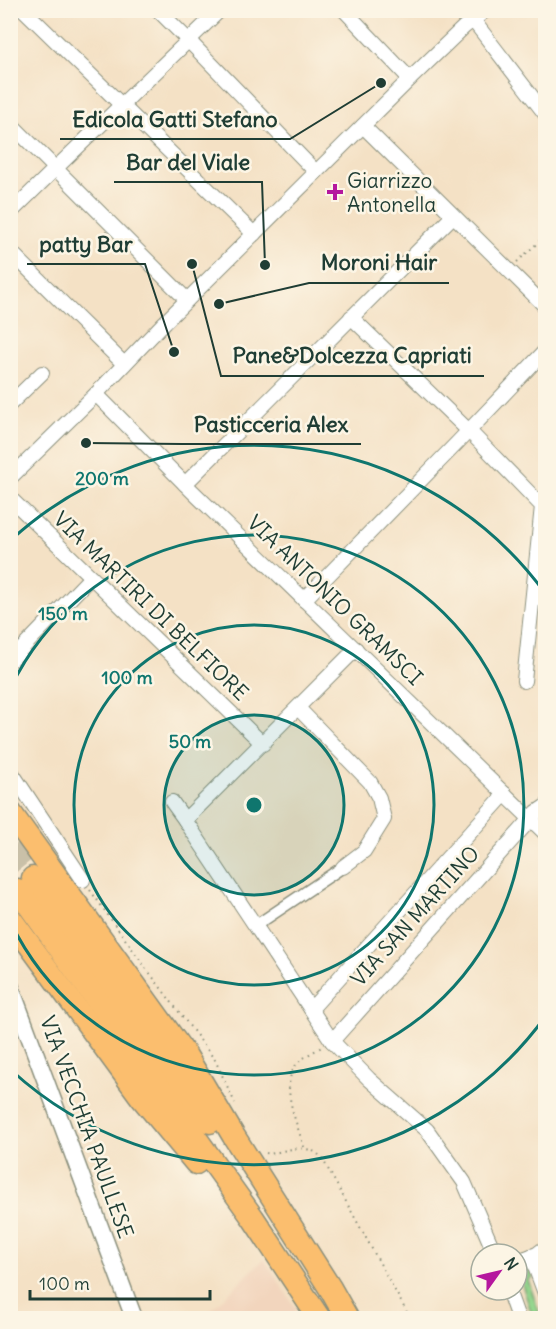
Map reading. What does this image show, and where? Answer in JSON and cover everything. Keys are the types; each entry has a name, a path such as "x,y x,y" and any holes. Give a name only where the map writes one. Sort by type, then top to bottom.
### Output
{"highway":[{"path":"10,812 186,1056 347,1318"},
{"path":"319,1318 26,884 201,1108 343,1318"},
{"path":"10,918 142,1098 236,1212 308,1318"}],"street":[{"path":"24,10 254,234"},
{"path":"158,10 316,172"},
{"path":"10,213 220,10"},
{"path":"344,10 410,79"},
{"path":"10,478 410,79 452,38 486,10"},
{"path":"473,20 546,115"},
{"path":"10,123 187,300"},
{"path":"363,126 546,307"},
{"path":"185,484 453,216"},
{"path":"10,251 124,364"},
{"path":"351,317 469,431 542,506 524,681"},
{"path":"304,600 546,350"},
{"path":"10,404 42,373"},
{"name":"VIA ANTONIO GRAMSCI","path":"96,394 185,484 546,834"},
{"name":"VIA MARTIRI DI BELFIORE","path":"10,498 263,744"},
{"path":"10,661 91,576"},
{"path":"185,820 356,650"},
{"path":"255,926 364,851 384,819 380,798 370,782 298,708"},
{"path":"10,770 83,880"},
{"name":"VIA SAN MARTINO","path":"311,1009 505,794"},
{"path":"172,802 332,1041 369,1079 427,1130 464,1182 490,1242"},
{"name":"VIA SAN MARTINO","path":"332,1041 537,812 546,806"},
{"name":"VIA VECCHIA PAULLESE","path":"10,985 134,1318"},
{"path":"546,1247 531,1256 546,1296"},
{"path":"512,1302 518,1318"}],"path":[{"path":"508,270 546,235"},
{"path":"83,880 215,1060 237,1107"},
{"path":"305,1148 288,1090 291,1075 298,1063 332,1041"},
{"path":"264,1153 305,1148 317,1152 410,1318"}],"shaded area":[{"path":"264,1259 297,1310 289,1318 191,1318 210,1311"}],"green space":[{"path":"529,1283 541,1318 533,1318 528,1302"}],"tunnel":[{"path":"10,849 33,878"}],"place":[{"name":"Edicola Gatti Stefano","path":"381,83"},
{"name":"Giarrizzo Antonella","path":"335,192"},
{"name":"Pane&Dolcezza Capriati","path":"192,264"},
{"name":"Bar del Viale","path":"265,265"},
{"name":"Moroni Hair","path":"219,304"},
{"name":"patty Bar","path":"174,352"},
{"name":"Pasticceria Alex","path":"86,443"}]}
